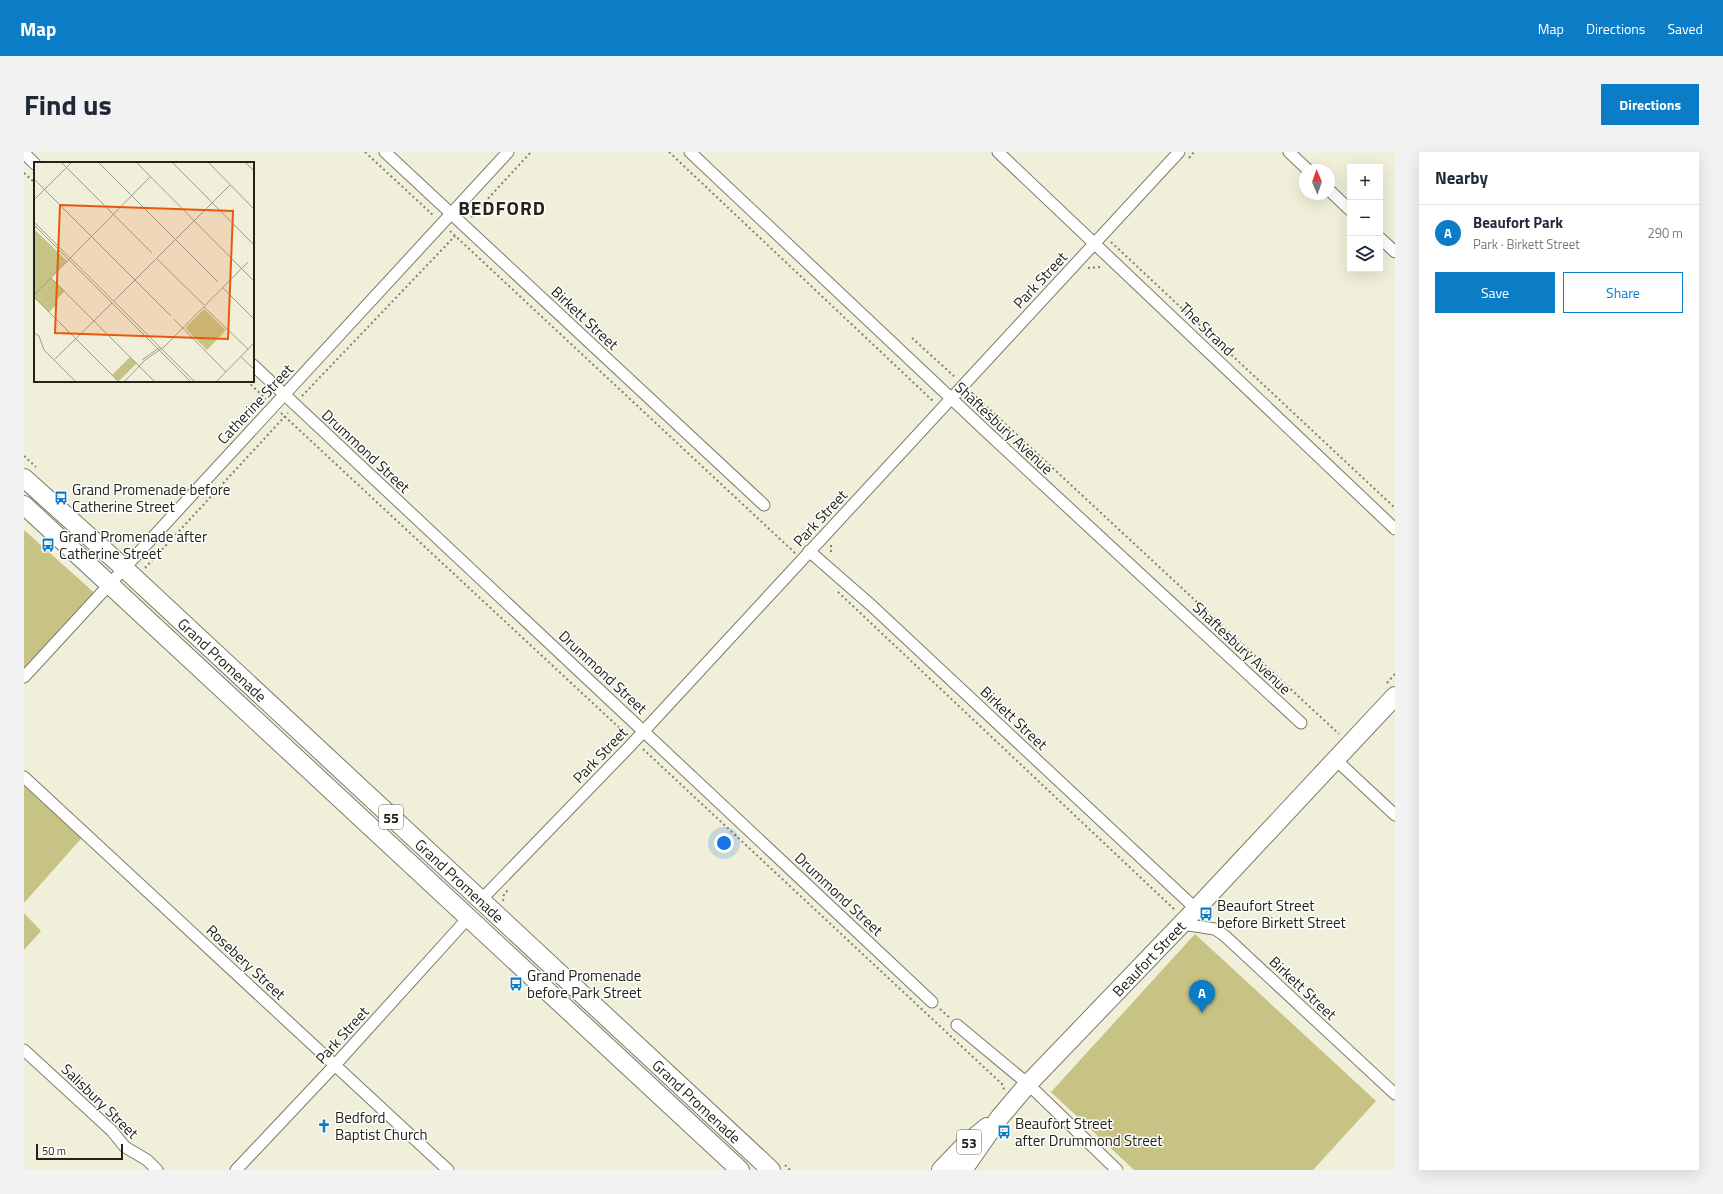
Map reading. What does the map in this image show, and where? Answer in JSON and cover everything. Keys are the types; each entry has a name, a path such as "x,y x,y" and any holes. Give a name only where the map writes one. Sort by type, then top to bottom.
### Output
{"main road":[{"name":"Grand Promenade","path":"24,478 124,568 480,901 771,1170"},
{"name":"Grand Promenade","path":"24,505 740,1170"},
{"name":"Beaufort Street","path":"965,1169 1000,1117 1178,917 1196,909 1395,696"},
{"name":"Beaufort Street","path":"941,1170 965,1145 1000,1117"}],"street":[{"name":"Birkett Street","path":"385,152 764,505"},
{"name":"Catherine Street","path":"24,677 508,152"},
{"name":"Shaftesbury Avenue","path":"690,152 948,396 1301,723"},
{"name":"The Strand","path":"998,152 1395,529"},
{"name":"Park Street","path":"480,901 644,731 806,556 948,396 963,385 1179,152"},
{"path":"1289,152 1302,164"},
{"path":"24,153 34,163"},
{"path":"1335,196 1347,207"},
{"path":"1383,241 1395,252"},
{"name":"Drummond Street","path":"254,366 932,1002"},
{"name":"Birkett Street","path":"806,556 872,606 1196,909"},
{"path":"1335,759 1395,815"},
{"name":"Rosebery Street","path":"24,777 448,1170"},
{"name":"Birkett Street","path":"1178,917 1215,929 1224,936 1395,1094"},
{"name":"Park Street","path":"236,1170 335,1065 468,918"},
{"path":"957,1025 1028,1084 1117,1170"},
{"name":"Salisbury Street","path":"24,1050 96,1117 125,1147 147,1160 157,1170"}],"path":[{"path":"365,152 454,236 806,556"},
{"path":"145,568 295,404 454,236 531,152"},
{"path":"669,152 936,404 948,396"},
{"path":"24,173 34,182"},
{"path":"1103,235 1395,508"},
{"path":"912,338 1338,734"},
{"path":"833,588 1178,917"},
{"path":"932,1002 957,1025"}],"shaded area":[{"path":"24,530 98,596 24,677"},
{"path":"24,777 86,833 24,903"},
{"path":"24,913 41,931 24,950"},
{"path":"1195,934 1376,1101 1313,1170 1134,1170 1051,1092"}],"place":[{"name":"Grand Promenade before Catherine Street","path":"61,498"},
{"name":"Grand Promenade after Catherine Street","path":"48,545"},
{"name":"Beaufort Street before Birkett Street","path":"1206,914"},
{"name":"Grand Promenade before Park Street","path":"516,984"},
{"name":"Beaufort Park","path":"1202,1013"},
{"name":"Bedford Baptist Church","path":"324,1126"},
{"name":"Beaufort Street after Drummond Street","path":"1004,1132"}],"district":[{"name":"BEDFORD","path":"502,207"}]}
